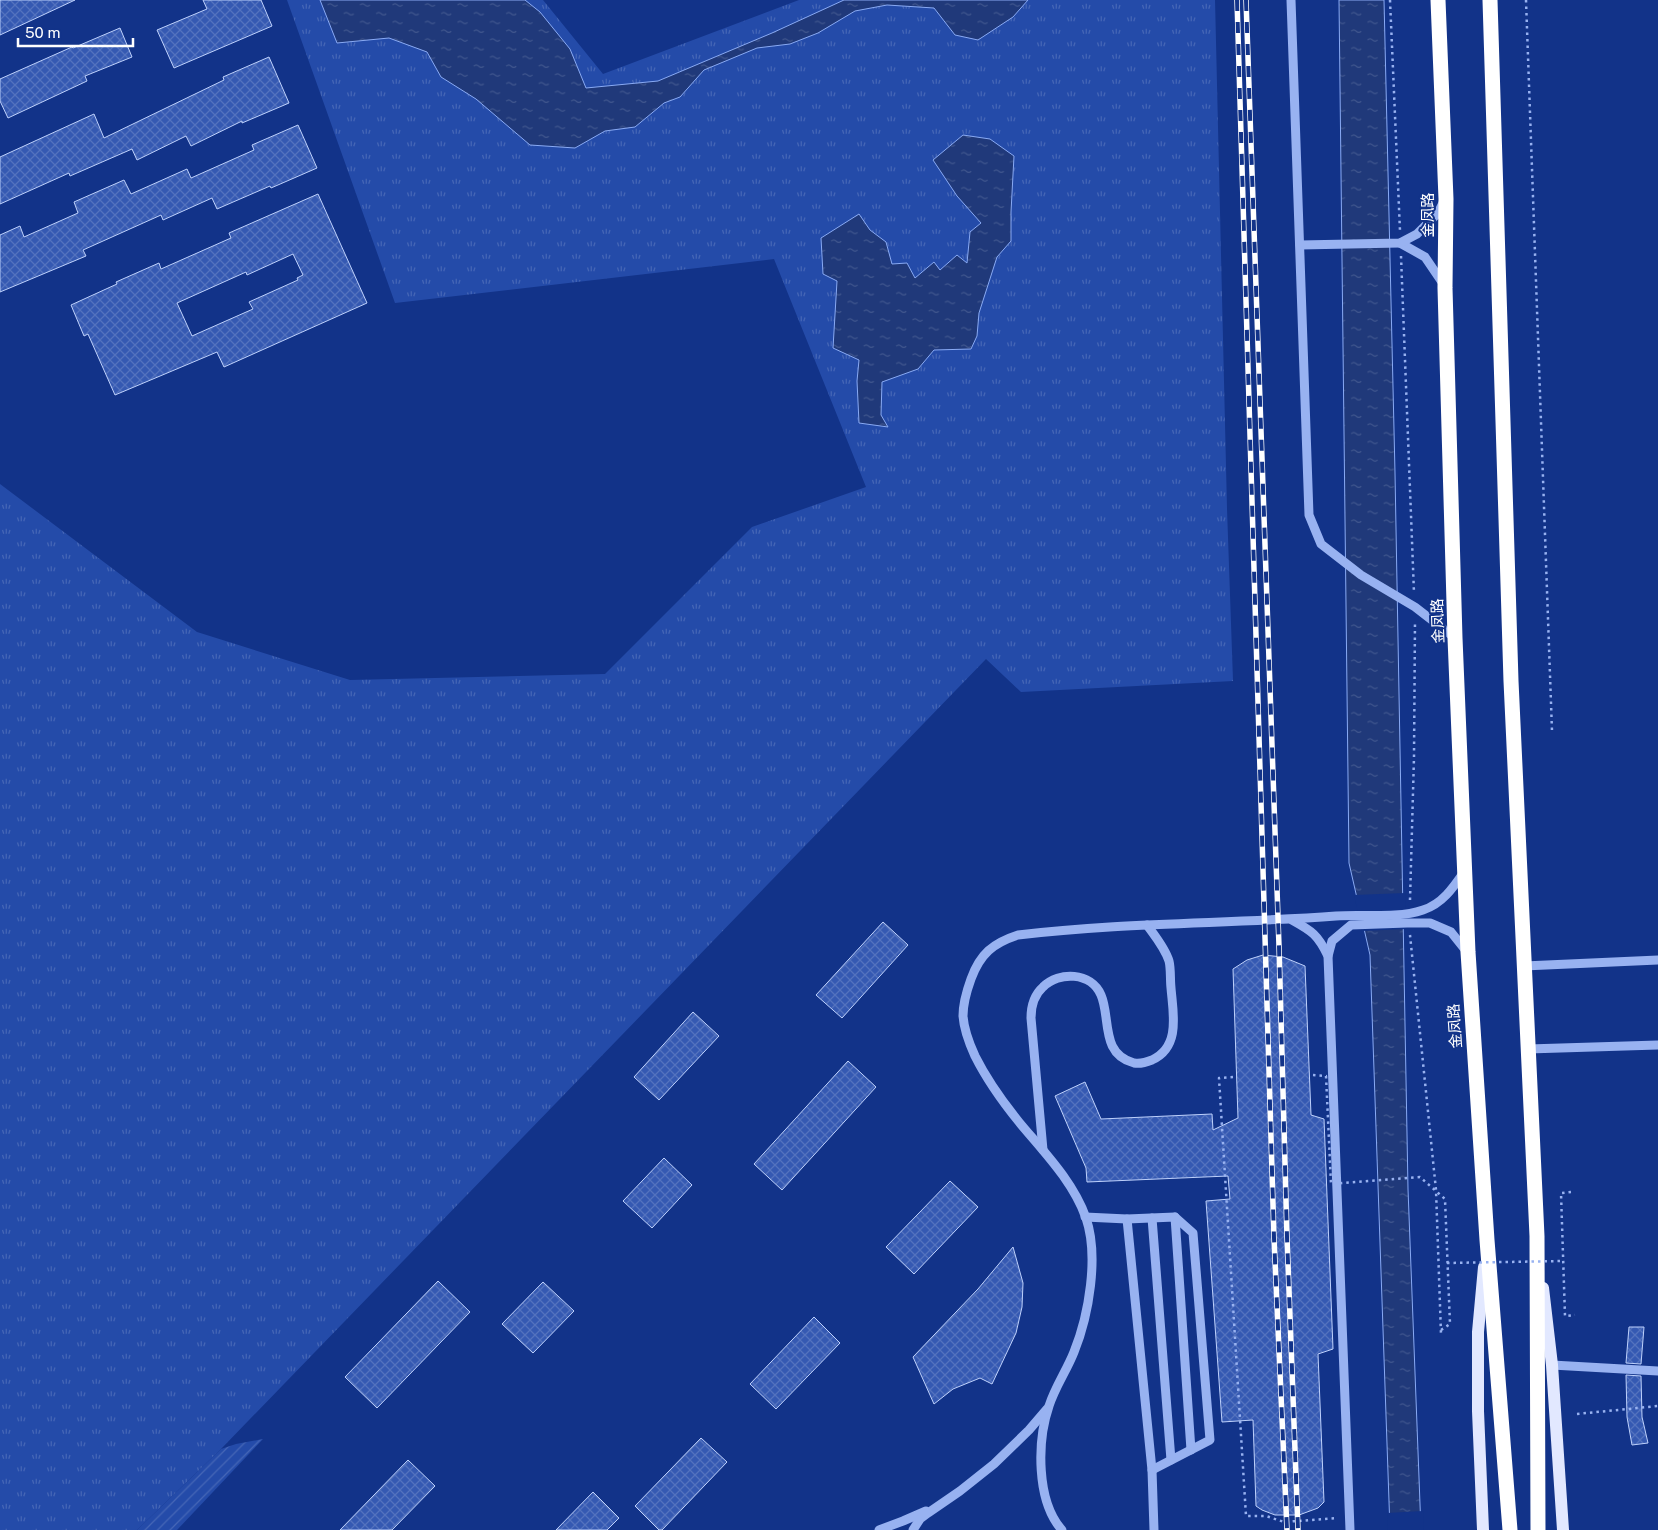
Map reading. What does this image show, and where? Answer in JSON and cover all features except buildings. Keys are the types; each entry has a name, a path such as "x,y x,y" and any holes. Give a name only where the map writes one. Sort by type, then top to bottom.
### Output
{"highway":[{"name":"金凤路","path":"1438,0 1446,199 1445,288 1464,872 1487,1240 1510,1530"},
{"path":"1490,0 1511,680 1537,1236 1538,1530"}],"main road":[{"path":"1537,1236 1552,1365 1563,1530"},
{"path":"1483,1530 1478,1412 1478,1332 1487,1240"}],"street":[{"path":"1291,0 1309,515 1320,544 1362,574 1415,607 1455,638"},
{"path":"1300,245 1396,243 1417,234 1438,213 1446,199"},
{"path":"1396,243 1425,257 1445,288"},
{"path":"1350,1530 1328,956 1332,941 1351,925 1407,919 1435,904 1451,892 1464,872"},
{"path":"1062,1530 1050,1512 1042,1479 1041,1462 1044,1428 1049,1407 1074,1352 1085,1319 1090,1293 1091,1255 1089,1230 1086,1217 1071,1189 1043,1150 1001,1098 986,1076 970,1045 965,1030 963,1014 966,991 974,970 990,948 1002,940 1018,935 1147,925 1349,915 1407,919 1430,923 1452,932 1468,952"},
{"path":"1290,919 1309,930 1321,941 1328,956"},
{"path":"1043,1150 1031,1018 1034,998 1048,982 1055,978 1064,975 1084,979 1098,989 1102,996 1109,1038 1118,1054 1125,1059 1138,1063 1156,1058 1170,1042 1174,1028 1169,961 1160,943 1147,925"},
{"path":"1524,966 1658,960"},
{"path":"1528,1050 1658,1045"},
{"path":"1086,1217 1127,1219 1175,1217 1193,1233 1210,1440 1152,1470"},
{"path":"1175,1217 1191,1450"},
{"path":"1152,1218 1171,1460"},
{"path":"1127,1219 1152,1470 1154,1530"},
{"path":"1552,1365 1658,1371"},
{"path":"913,1530 920,1519 994,1464 1029,1430 1049,1407"},
{"path":"879,1530 903,1522 940,1504"}],"path":[{"path":"1390,0 1396,243 1415,607 1414,757 1410,900"},
{"path":"1526,0 1552,731"},
{"path":"1410,934 1436,1190 1441,1334"},
{"path":"1313,1075 1326,1076 1331,1184 1420,1177 1445,1199 1450,1324 1441,1330"},
{"path":"1233,1077 1219,1078 1246,1516 1266,1516 1284,1522 1338,1518 1338,1516"},
{"path":"1571,1192 1561,1193 1563,1261 1565,1316 1575,1315"},
{"path":"1447,1263 1563,1261"},
{"path":"1577,1414 1658,1406"}],"green space":[{"path":"287,0 543,0 603,74 799,0 1215,0 1233,681 1021,692 986,659 221,1449 137,1530 0,1530 0,484 197,632 350,680 605,674 752,527 866,487 774,259 395,303"},
{"path":"263,1439 177,1530 137,1530 221,1449"}],"water":[{"path":"320,0 525,0 540,12 570,49 586,88 658,81 772,33 844,0 1028,0 1013,17 978,40 955,35 934,8 887,5 855,11 818,33 790,44 757,48 704,70 680,97 664,103 635,127 605,131 575,148 530,145 476,99 441,77 427,52 389,38 337,43"},
{"path":"1339,0 1384,0 1408,1189 1421,1530 1390,1530 1370,955 1349,863"},
{"path":"963,135 990,139 1014,156 1011,241 997,257 979,313 977,336 971,349 934,350 918,369 882,382 881,415 888,427 859,423 857,381 859,360 833,348 837,281 823,274 821,238 859,214 870,230 886,242 892,264 907,263 915,278 934,262 940,270 957,255 967,263 970,232 981,223 957,196 933,160"}],"pier":[{"path":"1405,893 1406,929 1362,931 1354,895"},
{"path":"1423,1511 1424,1530 1388,1530 1387,1513"}],"railway":[{"path":"1237,0 1274,1238 1287,1530"},
{"path":"1246,0 1298,1530"}]}
